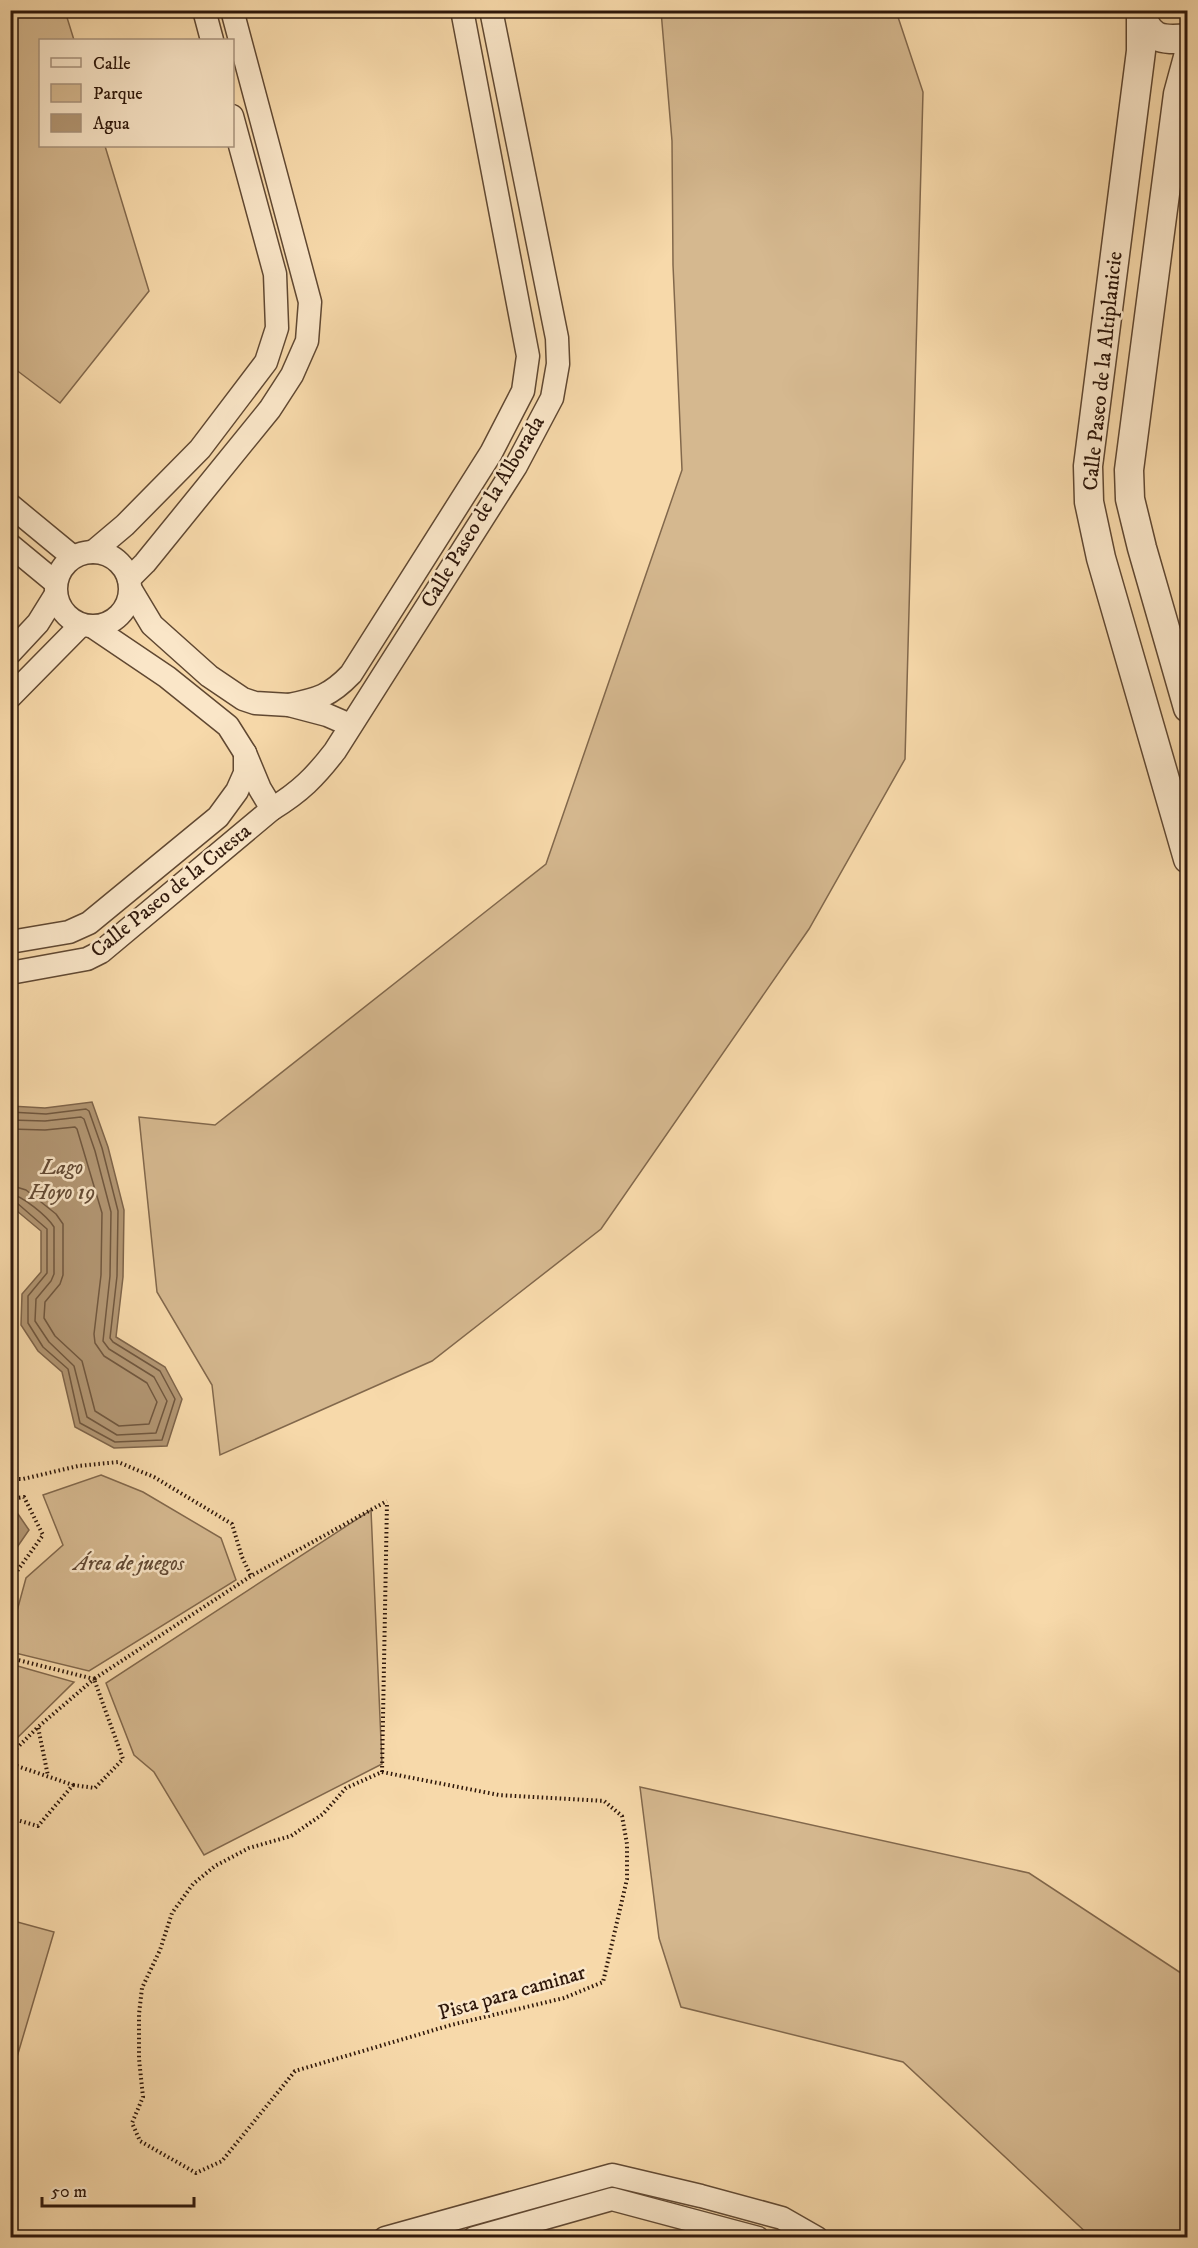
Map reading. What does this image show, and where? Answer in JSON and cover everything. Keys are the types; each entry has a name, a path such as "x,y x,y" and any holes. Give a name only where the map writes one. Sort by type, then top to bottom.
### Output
{"street":[{"path":"204,10 212,39"},
{"path":"10,697 87,626 112,621 120,614 126,605 130,584 270,409 292,375 307,341 310,302 232,10"},
{"name":"Calle Paseo de la Alborada","path":"289,705 312,700 337,689 351,674 491,453 524,391 528,356 524,331 462,10"},
{"name":"Calle Paseo de la Alborada","path":"316,776 335,751 516,466 552,398 558,364 555,326 491,10"},
{"path":"1141,13 1147,30 1156,37 1169,40 1188,38"},
{"name":"Calle Paseo de la Altiplanicie","path":"1141,13 1141,51 1088,466 1089,502 1101,558 1188,859"},
{"name":"Calle Paseo de la Altiplanicie","path":"1188,57 1178,94 1130,470 1130,499 1188,708"},
{"path":"10,653 38,624 56,589 59,573 125,525 200,449 266,362 277,328 275,274 234,123"},
{"path":"251,185 277,180"},
{"path":"524,331 555,326"},
{"path":"10,505 83,555 113,558 121,565 152,625 208,676 243,699 255,703 289,705 327,715 350,725"},
{"path":"10,545 56,589 58,604 72,621 87,626 167,677 228,726 245,753 260,789 272,809"},
{"path":"1101,558 1142,548"},
{"path":"234,733 255,703"},
{"name":"Calle Paseo de la Cuesta","path":"10,942 69,932 89,923 218,817 237,791 245,773 245,753"},
{"name":"Calle Paseo de la Cuesta","path":"10,973 87,958 101,952 272,809 295,795 316,776"},
{"path":"385,2238 458,2228 612,2175 782,2218 817,2238"},
{"path":"474,2238 612,2199 751,2236 752,2210"}],"path":[{"path":"10,1479 23,1479 78,1466 118,1462 154,1478 232,1524 242,1557 251,1576"},
{"path":"10,1499 24,1497 43,1535 10,1581"},
{"path":"94,1679 123,1759 94,1788 73,1785 17,1766 10,1756 94,1679 251,1576 387,1501 382,1772"},
{"path":"10,1658 94,1679"},
{"path":"38,1728 48,1777"},
{"path":"10,1772 17,1766"},
{"name":"Pista para caminar","path":"382,1772 499,1795 604,1801 622,1816 627,1844 627,1879 603,1982 564,1998 451,2025 295,2071 222,2161 196,2173 140,2141 132,2123 142,2097 139,2014 142,1988 160,1950 172,1913 193,1884 215,1866 249,1848 291,1836 323,1814 346,1788 382,1772"},
{"path":"10,1818 38,1826 73,1785"}],"green space":[{"path":"10,11 65,11 74,39 39,39 39,147 105,147 149,291 60,403 11,366"},
{"path":"661,11 896,11 923,92 905,759 809,929 601,1229 432,1361 220,1455 212,1385 157,1292 139,1117 215,1125 546,864 682,470 673,265 672,141"},
{"name":"Área de juegos","path":"101,1475 143,1492 221,1538 236,1580 89,1671 11,1652 11,1633 26,1578 63,1545 43,1495"},
{"path":"371,1510 382,1764 204,1855 154,1772 134,1755 106,1683"},
{"path":"14,1665 74,1682 11,1744 10,1666"},
{"path":"640,1787 1029,1873 1187,1977 1187,2237 1091,2237 903,2062 681,2007 659,1938"},
{"path":"10,1920 54,1932 17,2057 11,2055"}],"water":[{"name":"Lago Hoyo 19","path":"92,1102 108,1147 124,1210 123,1277 116,1337 165,1367 182,1399 167,1446 114,1448 75,1427 62,1372 38,1351 21,1325 22,1294 41,1272 41,1231 11,1206 11,1106 45,1108"},
{"path":"18,1514 29,1530 11,1556 11,1515"}]}
